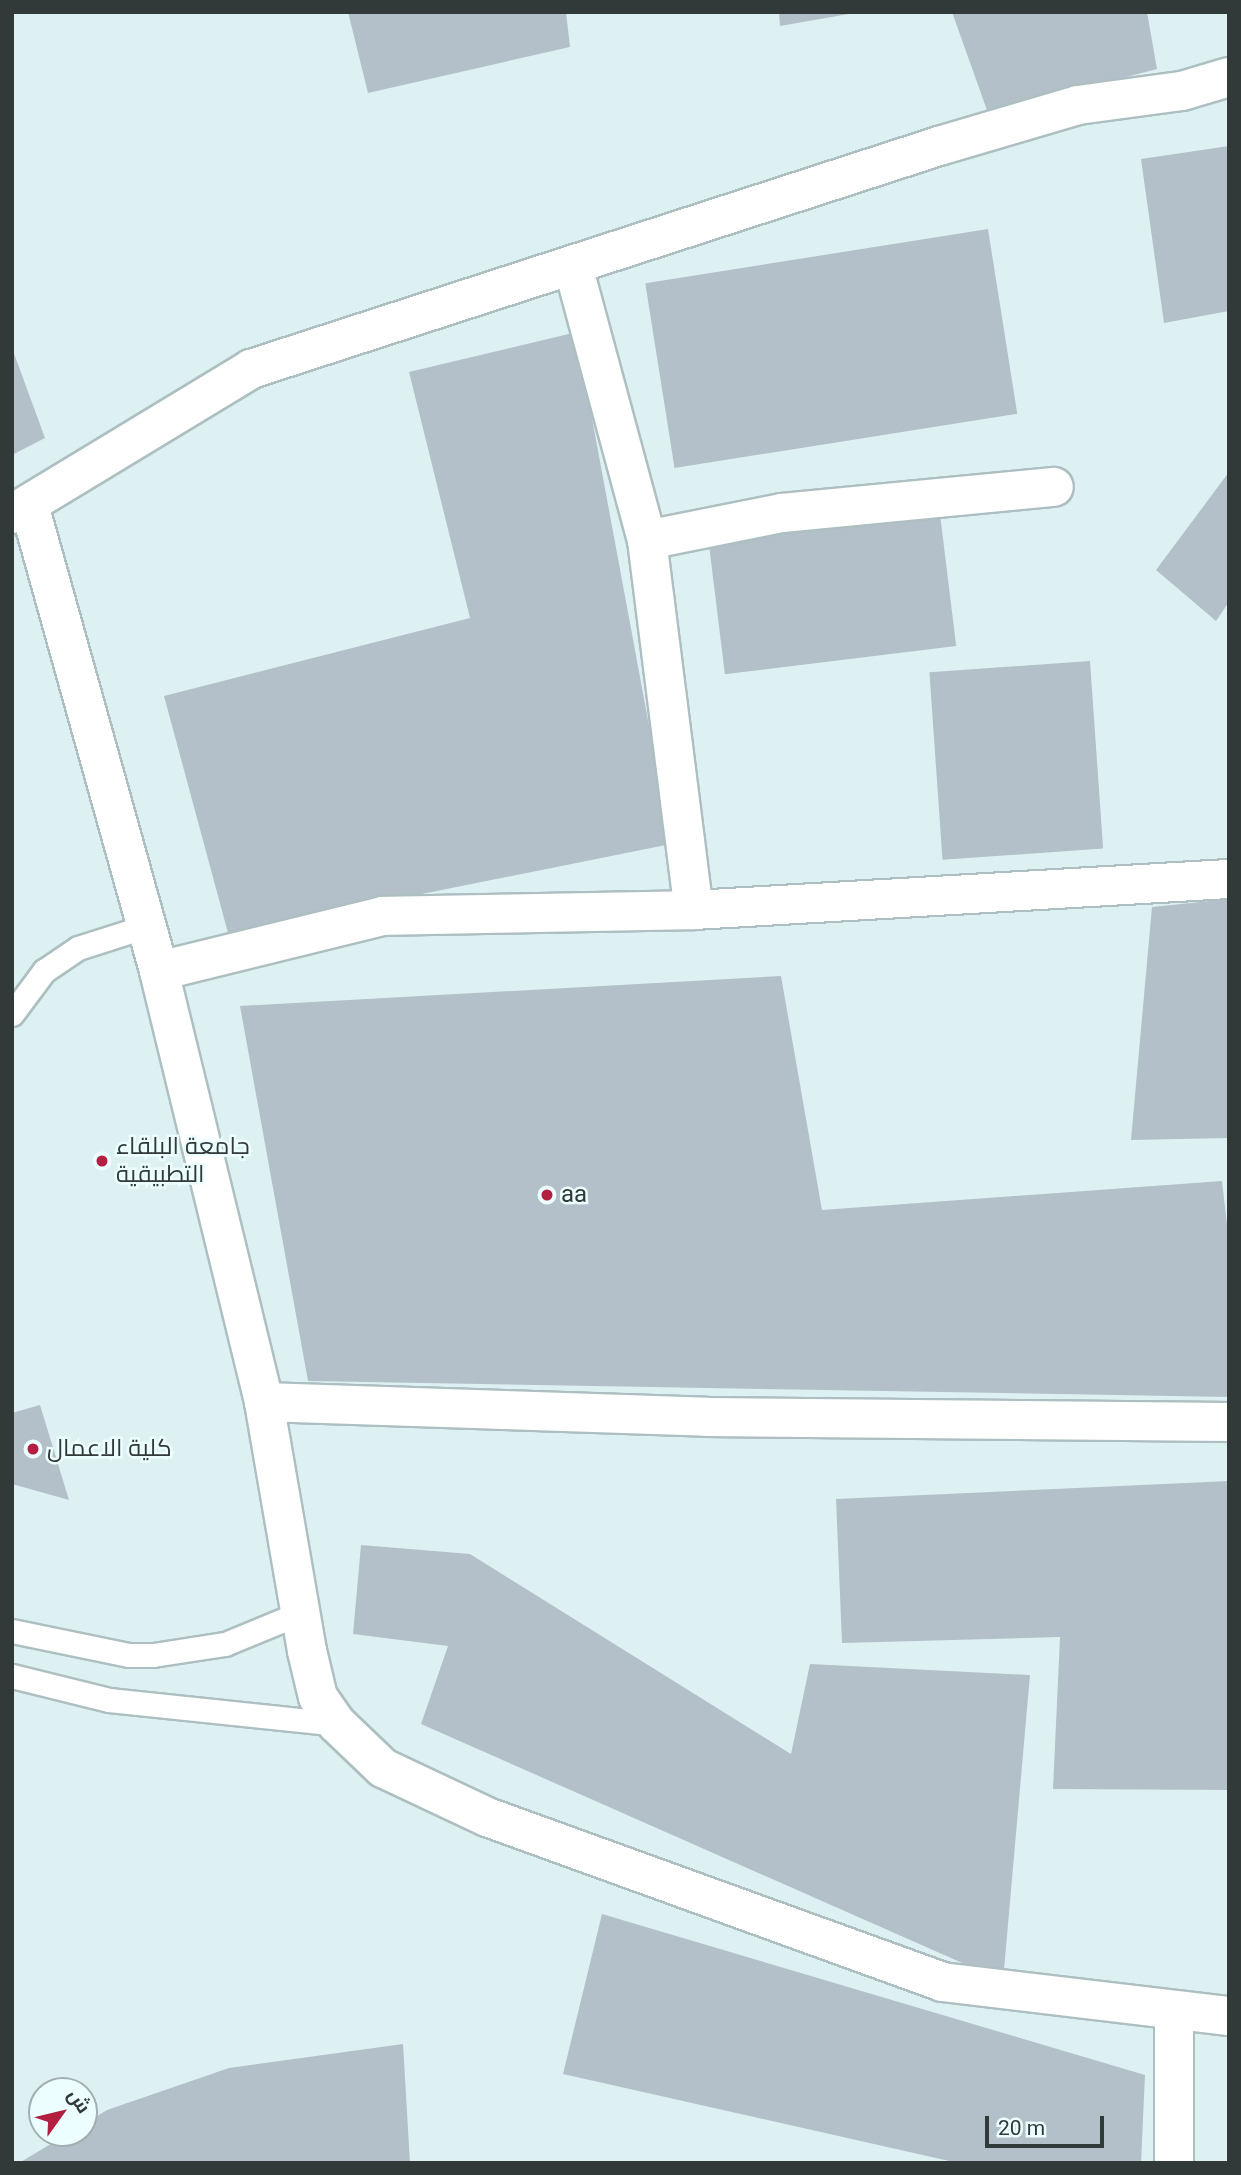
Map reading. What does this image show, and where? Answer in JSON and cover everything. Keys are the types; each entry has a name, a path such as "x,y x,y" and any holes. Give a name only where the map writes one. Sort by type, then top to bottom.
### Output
{"street":[{"path":"1229,77 1182,91 1078,105 251,369 21,509 159,971 264,1402 300,1614 318,1697 337,1724 383,1768 487,1817 942,1982 1229,2016"},
{"path":"573,266 647,540 694,910"},
{"path":"647,540 782,513 1054,487"},
{"path":"159,971 383,916 694,910 1229,879"},
{"path":"264,1402 707,1417 1229,1422"},
{"path":"1174,2010 1174,2163"}],"lane":[{"path":"12,1014 44,971 78,948 147,926"},
{"path":"12,1631 128,1655 153,1655 225,1643 300,1614"},
{"path":"12,1676 109,1700 337,1724"}],"building":[{"path":"348,12 566,12 570,47 368,93"},
{"path":"779,12 849,12 849,14 780,26"},
{"path":"952,12 1147,12 1157,69 988,113"},
{"path":"1229,146 1229,311 1164,323 1141,159"},
{"path":"988,229 1017,414 675,468 645,283"},
{"path":"581,331 578,343 671,844 228,933 164,696 470,618 409,372"},
{"path":"12,348 45,438 12,455"},
{"path":"1229,472 1229,602 1216,621 1156,570"},
{"path":"939,506 956,646 725,674 708,534"},
{"path":"1090,661 1103,849 943,860 929,672"},
{"path":"1229,899 1229,1138 1131,1140 1152,907"},
{"name":"aa","path":"781,976 822,1210 1222,1181 1229,1242 1229,1397 308,1381 240,1006"},
{"name":"كلية الاعمال","path":"40,1405 69,1500 12,1484 12,1413"},
{"path":"1229,1481 1229,1790 1053,1789 1060,1637 842,1643 836,1499"},
{"path":"361,1545 470,1554 791,1754 810,1664 1030,1675 1003,1981 421,1724 448,1646 353,1634"},
{"path":"602,1914 1145,2075 1141,2163 958,2163 563,2074"},
{"path":"403,2044 410,2163 19,2163 46,2147 98,2147 98,2115 107,2110 229,2068"}],"place":[{"name":"جامعة البلقاء التطبيقية","path":"102,1161"},
{"name":"aa","path":"547,1195"},
{"name":"كلية الاعمال","path":"33,1449"}]}
